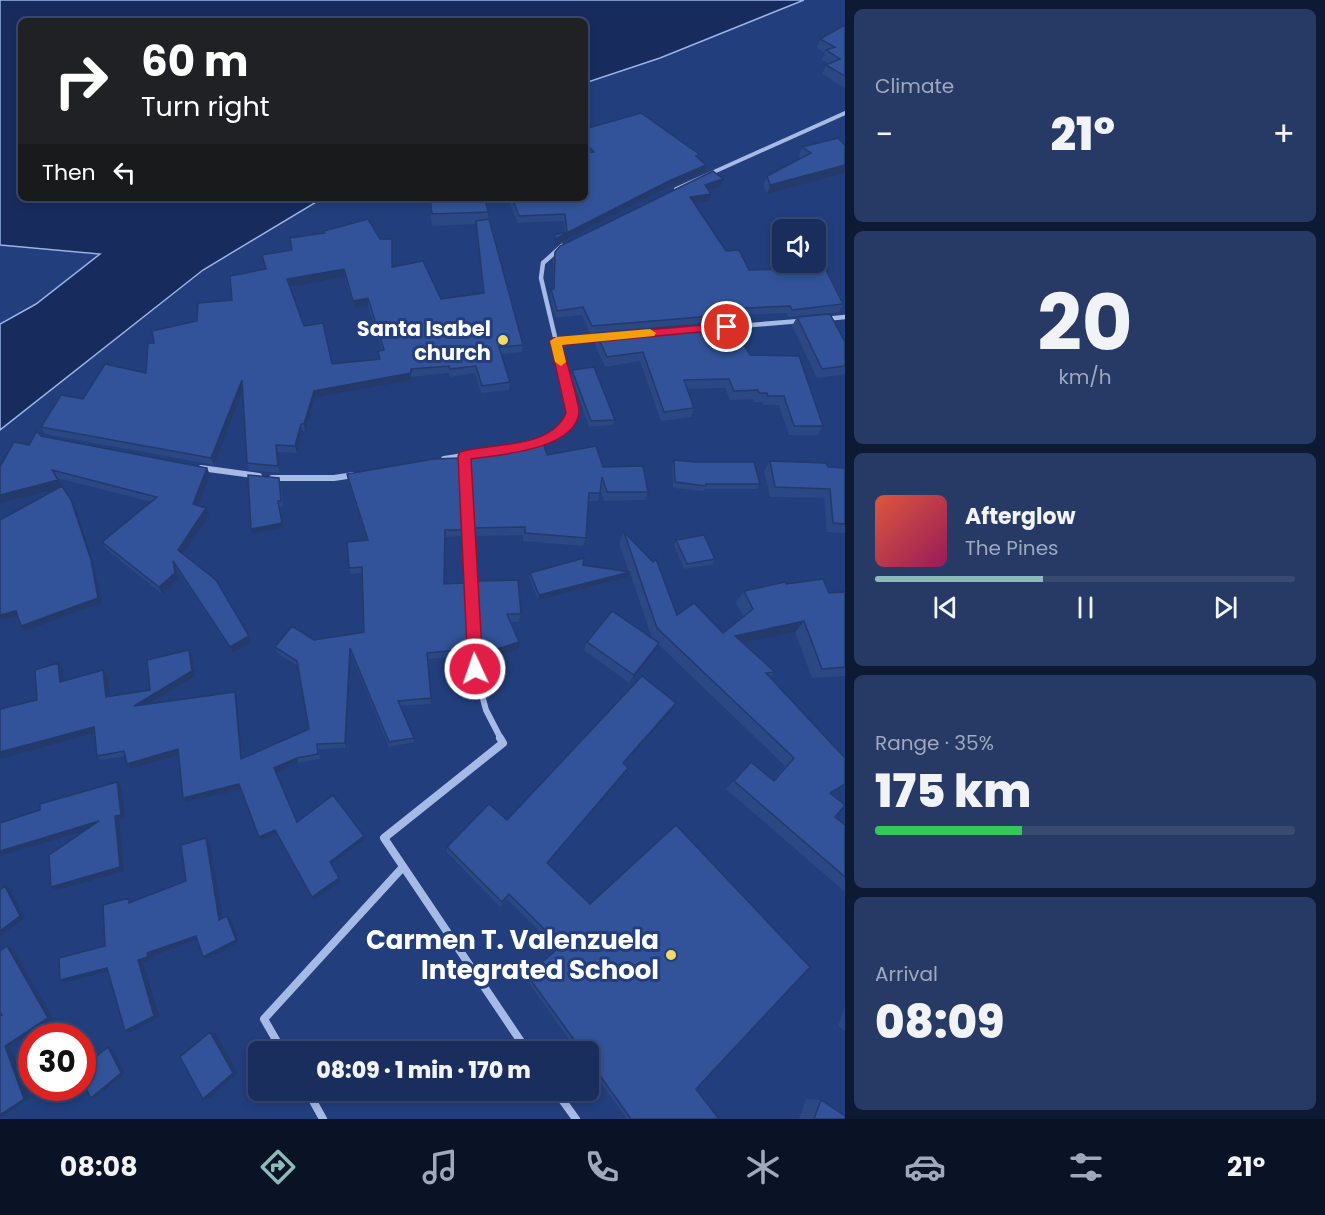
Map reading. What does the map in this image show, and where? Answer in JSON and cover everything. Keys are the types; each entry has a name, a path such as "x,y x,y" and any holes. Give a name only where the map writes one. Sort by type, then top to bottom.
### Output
{"street":[{"path":"671,192 845,113"},
{"path":"526,445 552,437 566,427 573,413 541,278 543,262 556,250 571,242"},
{"path":"818,319 845,317"},
{"path":"716,328 807,320"},
{"path":"556,341 613,336"},
{"path":"441,460 485,452"},
{"path":"464,456 475,669 486,710 503,743 384,838 521,1041"},
{"path":"198,467 272,478 334,478 364,473"},
{"path":"277,1041 264,1019 403,867"},
{"path":"312,1101 323,1119"},
{"path":"563,1101 576,1119"}],"water":[{"path":"0,0 804,0 660,58 588,82 588,18 18,18 18,201 318,201 203,270 0,430 0,324 36,304 100,254 0,245"}],"building":[{"path":"845,25 845,76 826,65 840,59 826,50 835,47 820,39"},
{"path":"641,113 699,154 696,156 706,165 669,181 555,239 555,235 567,232 565,214 519,216 513,201 588,201 588,153 594,152 588,146 588,128"},
{"path":"838,138 845,145 845,165 770,185 767,176 811,153 802,147"},
{"path":"713,171 723,179 705,185 711,194 690,197 726,251 739,250 749,270 772,269 772,273 826,273 826,270 843,304 792,310 790,306 722,309 725,315 592,326 583,307 557,311 551,289 554,289 555,252 560,246"},
{"path":"430,201 486,201 488,212 432,214"},
{"path":"368,219 380,239 392,239 392,267 423,261 441,299 484,293 476,221 489,219 523,345 499,347 510,382 482,386 476,366 450,369 449,366 411,369 411,373 314,391 295,446 276,445 278,466 247,463 242,380 211,458 41,427 61,395 83,399 105,364 146,373 148,343 154,343 152,331 197,321 198,303 232,300 230,276 266,269 262,255 292,250 290,238 325,233 324,231","holes":["344,269 353,301 368,298 384,350 378,351 380,359 332,364 323,323 304,326 287,279"]},
{"path":"830,314 845,342 845,366 822,369 797,317"},
{"path":"731,322 750,355 799,356 823,426 794,426 784,396 768,396 767,393 759,393 758,390 734,391 729,379 684,380 694,408 664,412 643,352 607,357 596,333"},
{"path":"594,367 615,420 591,421 572,370"},
{"path":"37,431 41,436 207,468 193,504 206,508 178,550 216,580 249,636 230,647 173,561 175,573 159,587 102,542 157,497 52,470 58,480 0,495 0,467 14,442 29,445"},
{"path":"529,441 543,442 547,455 596,446 603,467 643,466 648,492 607,492 602,477 600,493 589,493 586,538 525,533 525,527 474,528 470,451"},
{"path":"460,458 463,530 445,530 444,584 466,583 470,649 427,653 431,698 398,701 414,738 389,742 350,648 345,743 317,744 318,754 297,758 274,768 297,822 333,795 364,836 330,862 339,878 312,897 275,830 259,837 239,784 183,798 178,749 127,764 124,751 97,756 94,727 0,752 0,709 37,700 35,670 58,663 60,682 103,670 106,697 150,690 147,660 189,650 192,671 134,706 235,692 241,759 309,729 297,661 275,647 292,626 314,640 364,632 362,567 349,568 347,542 368,540 347,474 433,459"},
{"path":"674,460 754,462 760,484 706,484 706,486 675,482"},
{"path":"770,461 826,463 828,467 845,468 845,524 833,523 830,489 775,487"},
{"path":"248,475 279,478 281,501 278,501 282,523 251,529"},
{"path":"62,486 71,500 91,560 98,598 21,626 16,611 0,615 0,520"},
{"path":"624,532 653,562 656,559 677,615 694,603 723,633 753,609 744,591 785,582 786,584 823,579 829,593 845,592 845,667 822,669 804,621 735,636 775,672 766,673 845,758 845,784 830,793 845,805 835,817 845,825 845,877 734,781 751,762 774,781 794,758 657,628"},
{"path":"704,535 715,559 687,564 676,540"},
{"path":"584,558 583,565 630,572 539,595 530,573"},
{"path":"518,580 521,614 507,614 519,642 494,650 492,645 480,646 477,581"},
{"path":"612,611 659,643 634,675 587,642"},
{"path":"642,676 676,703 623,763 628,768 547,863 590,904 676,825 810,967 696,1089 719,1119 631,1119 599,1074 599,1041 575,1041 527,975 561,946 509,894 502,902 447,847 489,804 507,820"},
{"path":"117,782 121,815 115,816 120,867 51,887 49,855 99,821 0,851 0,823 40,810 40,804"},
{"path":"206,838 219,920 227,916 236,940 203,957 196,936 147,953 148,957 138,960 154,1016 125,1031 107,968 60,980 59,958 105,946 103,905 129,898 129,903 186,881 181,845"},
{"path":"5,886 20,916 0,931 0,890"},
{"path":"7,946 48,1018 40,1023 18,1023 18,1038 5,1046 18,1082 18,1101 21,1101 0,1115 0,1016 2,1015 0,1012 0,951"},
{"path":"210,1032 233,1073 203,1099 180,1057"},
{"path":"108,1047 121,1073 96,1094 96,1057"},
{"path":"821,1100 845,1116 845,1119 814,1119"}],"slow traffic":[{"path":"561,362 556,341 650,333"}],"place":[{"name":"Santa Isabel church","path":"503,340"},
{"name":"Carmen T. Valenzuela Integrated School","path":"671,955"}],"route":[{"path":"475,669 464,456 536,443 552,437 566,427 573,413 556,341 727,327"}]}
